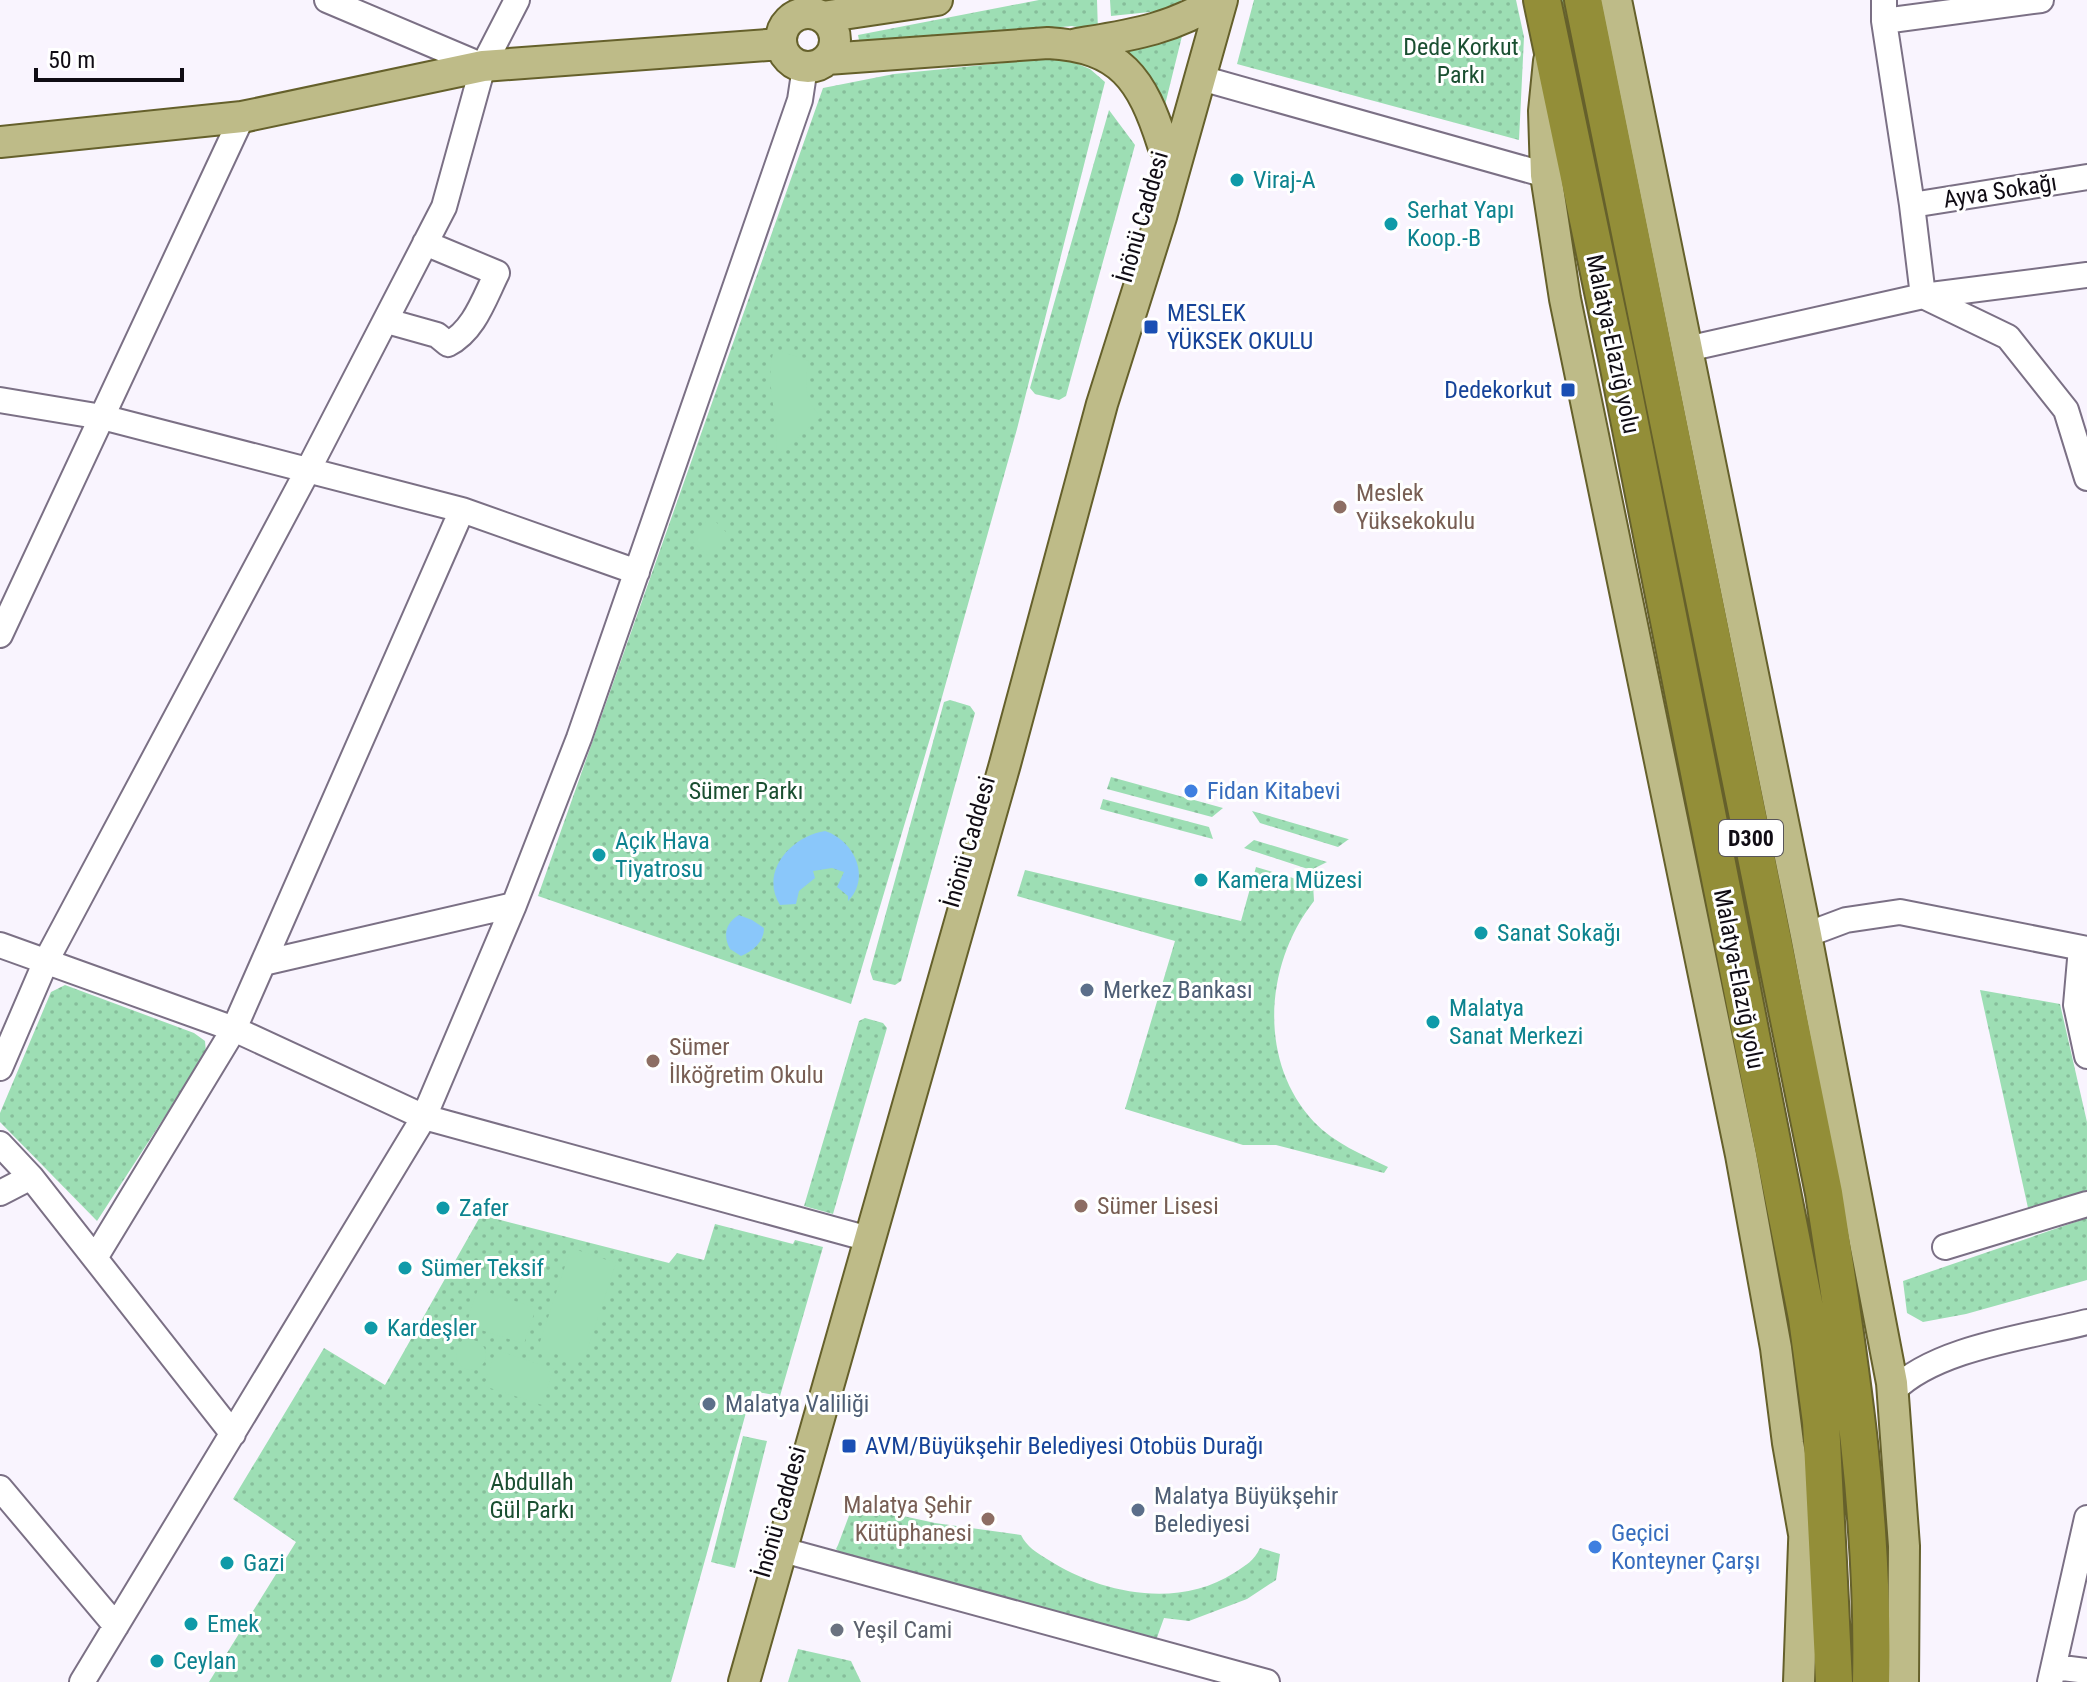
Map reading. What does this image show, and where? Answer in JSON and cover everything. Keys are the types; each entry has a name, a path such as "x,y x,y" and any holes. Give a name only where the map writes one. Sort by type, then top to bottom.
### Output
{"highway":[{"name":"Malatya-Elazığ yolu","path":"1542,0 1618,363 1807,1318 1821,1422 1834,1682"},
{"name":"Malatya-Elazığ yolu","path":"1583,0 1824,1193 1853,1383 1864,1489 1871,1682"}],"main road":[{"path":"937,0 804,10 788,21 782,31 781,44 785,55 794,63 1048,43 1077,44 1151,32 1209,3"},
{"path":"1616,0 1806,935 1893,1391 1904,1546 1903,1682"},
{"name":"İnönü Caddesi","path":"732,1682 1009,749 1102,404 1201,78 1209,3"},
{"name":"İnönü Caddesi","path":"744,1682 783,1550 864,1238 1140,218 1209,3"},
{"path":"804,10 831,25 835,37 834,49 816,63"},
{"path":"1550,43 1544,111 1546,175 1565,299 1741,1155 1776,1348 1804,1534"},
{"path":"0,142 242,117 483,66 781,44"},
{"path":"1077,44 1118,63 1134,79 1151,106 1163,145"},
{"path":"1799,1682 1807,1318"}],"street":[{"path":"327,0 483,66"},
{"path":"0,1068 46,961 387,321 444,207 483,66 517,0"},
{"path":"1923,296 1884,10 2041,0"},
{"path":"82,1682 424,1117 514,905 579,738 800,100 816,63"},
{"path":"1201,78 1546,175"},
{"path":"0,635 242,117"},
{"name":"Ayva Sokağı","path":"1912,205 2087,177"},
{"path":"387,321 437,335 448,344 469,328 497,273 425,243"},
{"path":"1687,349 1923,296 2087,275"},
{"path":"1923,296 2008,337 2077,408 2087,478"},
{"path":"0,400 102,417 462,510 637,572"},
{"path":"95,1258 234,1029 462,510"},
{"path":"263,963 514,905"},
{"path":"1806,935 1846,920 1900,912 2084,949 2076,1005 2087,1056"},
{"path":"0,945 234,1029 424,1117 864,1238"},
{"path":"0,1144 31,1177 233,1434"},
{"path":"0,1193 31,1177"},
{"path":"1945,1247 2087,1204"},
{"path":"1893,1391 1909,1375 1946,1357 2087,1322"},
{"path":"0,1488 116,1626"},
{"path":"2087,1518 2052,1674 2087,1671"},
{"path":"783,1550 1267,1682"}],"green space":[{"path":"1039,0 1097,0 1098,32 1072,26 860,45 858,35"},
{"path":"1110,0 1181,0 1179,9 1111,16"},
{"name":"Dede Korkut Parkı","path":"1254,0 1516,0 1524,37 1519,140 1237,64"},
{"path":"1550,0 1567,0 1636,351 1625,354"},
{"path":"1184,28 1164,109 1117,46"},
{"name":"Sümer Parkı","path":"1061,57 1090,69 1105,82 1017,429 937,715 851,1004 538,896 823,88 894,74"},
{"path":"1109,110 1135,145 1066,396 1059,400 1035,394 1030,388"},
{"path":"774,349 809,361 807,391 811,404 821,417 775,458 777,444 770,378"},
{"path":"711,517 729,535 708,556 689,538"},
{"path":"950,700 970,706 975,713 901,981 895,985 873,980 870,971 944,702"},
{"path":"1111,777 1223,808 1212,817 1107,789"},
{"path":"1103,799 1209,827 1213,839 1100,809"},
{"path":"1252,811 1349,839 1338,847 1260,823"},
{"path":"1254,840 1327,862 1311,870 1244,848"},
{"path":"1256,867 1313,884 1314,901 1285,953 1277,982 1274,1012 1276,1042 1283,1070 1296,1098 1314,1122 1340,1142 1388,1167 1384,1173 1276,1145 1243,1145 1125,1109 1175,941 1017,896 1025,870 1241,921"},
{"path":"65,985 194,1033 205,1041 206,1053 97,1221 0,1122 0,1113 51,992"},
{"path":"1980,990 2060,1004 2087,1122 2087,1200 2030,1217"},
{"path":"865,1018 883,1023 887,1028 833,1214 804,1206 859,1021"},
{"name":"Abdullah Gül Parkı","path":"481,1215 669,1263 677,1253 704,1260 715,1224 793,1244 795,1240 823,1247 780,1396 752,1391 671,1682 209,1682 296,1542 233,1499 324,1348 385,1385"},
{"path":"2087,1218 2087,1280 1966,1314 1923,1322 1907,1313 1903,1281"},
{"path":"571,1248 616,1263 583,1363 538,1348"},
{"path":"478,1289 536,1308 524,1344 466,1325"},
{"path":"471,1340 482,1344 486,1355 482,1366 471,1370 460,1366 456,1355 460,1344"},
{"path":"496,1350 554,1369 542,1405 484,1386"},
{"path":"743,1436 767,1441 735,1568 711,1562"},
{"path":"853,1505 935,1523 1021,1535 1036,1551 1068,1571 1091,1581 1140,1593 1189,1591 1234,1573 1252,1560 1260,1548 1280,1554 1276,1580 1247,1599 1189,1621 1164,1618 1155,1643 839,1552 836,1549"},
{"path":"798,1649 851,1661 861,1682 788,1682"}],"water":[{"path":"825,831 844,842 856,860 859,870 855,891 848,901 848,896 837,887 844,872 832,868 813,871 815,878 799,891 796,904 780,905 774,880 782,857 801,840"},
{"path":"739,915 764,928 757,945 741,956 730,949 726,939 728,926"}],"place":[{"name":"Viraj-A","path":"1237,180"},
{"name":"Serhat Yapı Koop.-B","path":"1391,224"},
{"name":"MESLEK YÜKSEK OKULU","path":"1151,327"},
{"name":"Dedekorkut","path":"1568,390"},
{"name":"Meslek Yüksekokulu","path":"1340,507"},
{"name":"Fidan Kitabevi","path":"1191,791"},
{"name":"Açık Hava Tiyatrosu","path":"599,855"},
{"name":"Kamera Müzesi","path":"1201,880"},
{"name":"Sanat Sokağı","path":"1481,933"},
{"name":"Merkez Bankası","path":"1087,990"},
{"name":"Malatya Sanat Merkezi","path":"1433,1022"},
{"name":"Sümer İlköğretim Okulu","path":"653,1061"},
{"name":"Sümer Lisesi","path":"1081,1206"},
{"name":"Zafer","path":"443,1208"},
{"name":"Sümer Teksif","path":"405,1268"},
{"name":"Kardeşler","path":"371,1328"},
{"name":"Malatya Valiliği","path":"709,1404"},
{"name":"AVM/Büyükşehir Belediyesi Otobüs Durağı","path":"849,1446"},
{"name":"Malatya Büyükşehir Belediyesi","path":"1138,1510"},
{"name":"Malatya Şehir Kütüphanesi","path":"988,1519"},
{"name":"Geçici Konteyner Çarşı","path":"1595,1547"},
{"name":"Gazi","path":"227,1563"},
{"name":"Emek","path":"191,1624"},
{"name":"Yeşil Cami","path":"837,1630"},
{"name":"Ceylan","path":"157,1661"}]}
